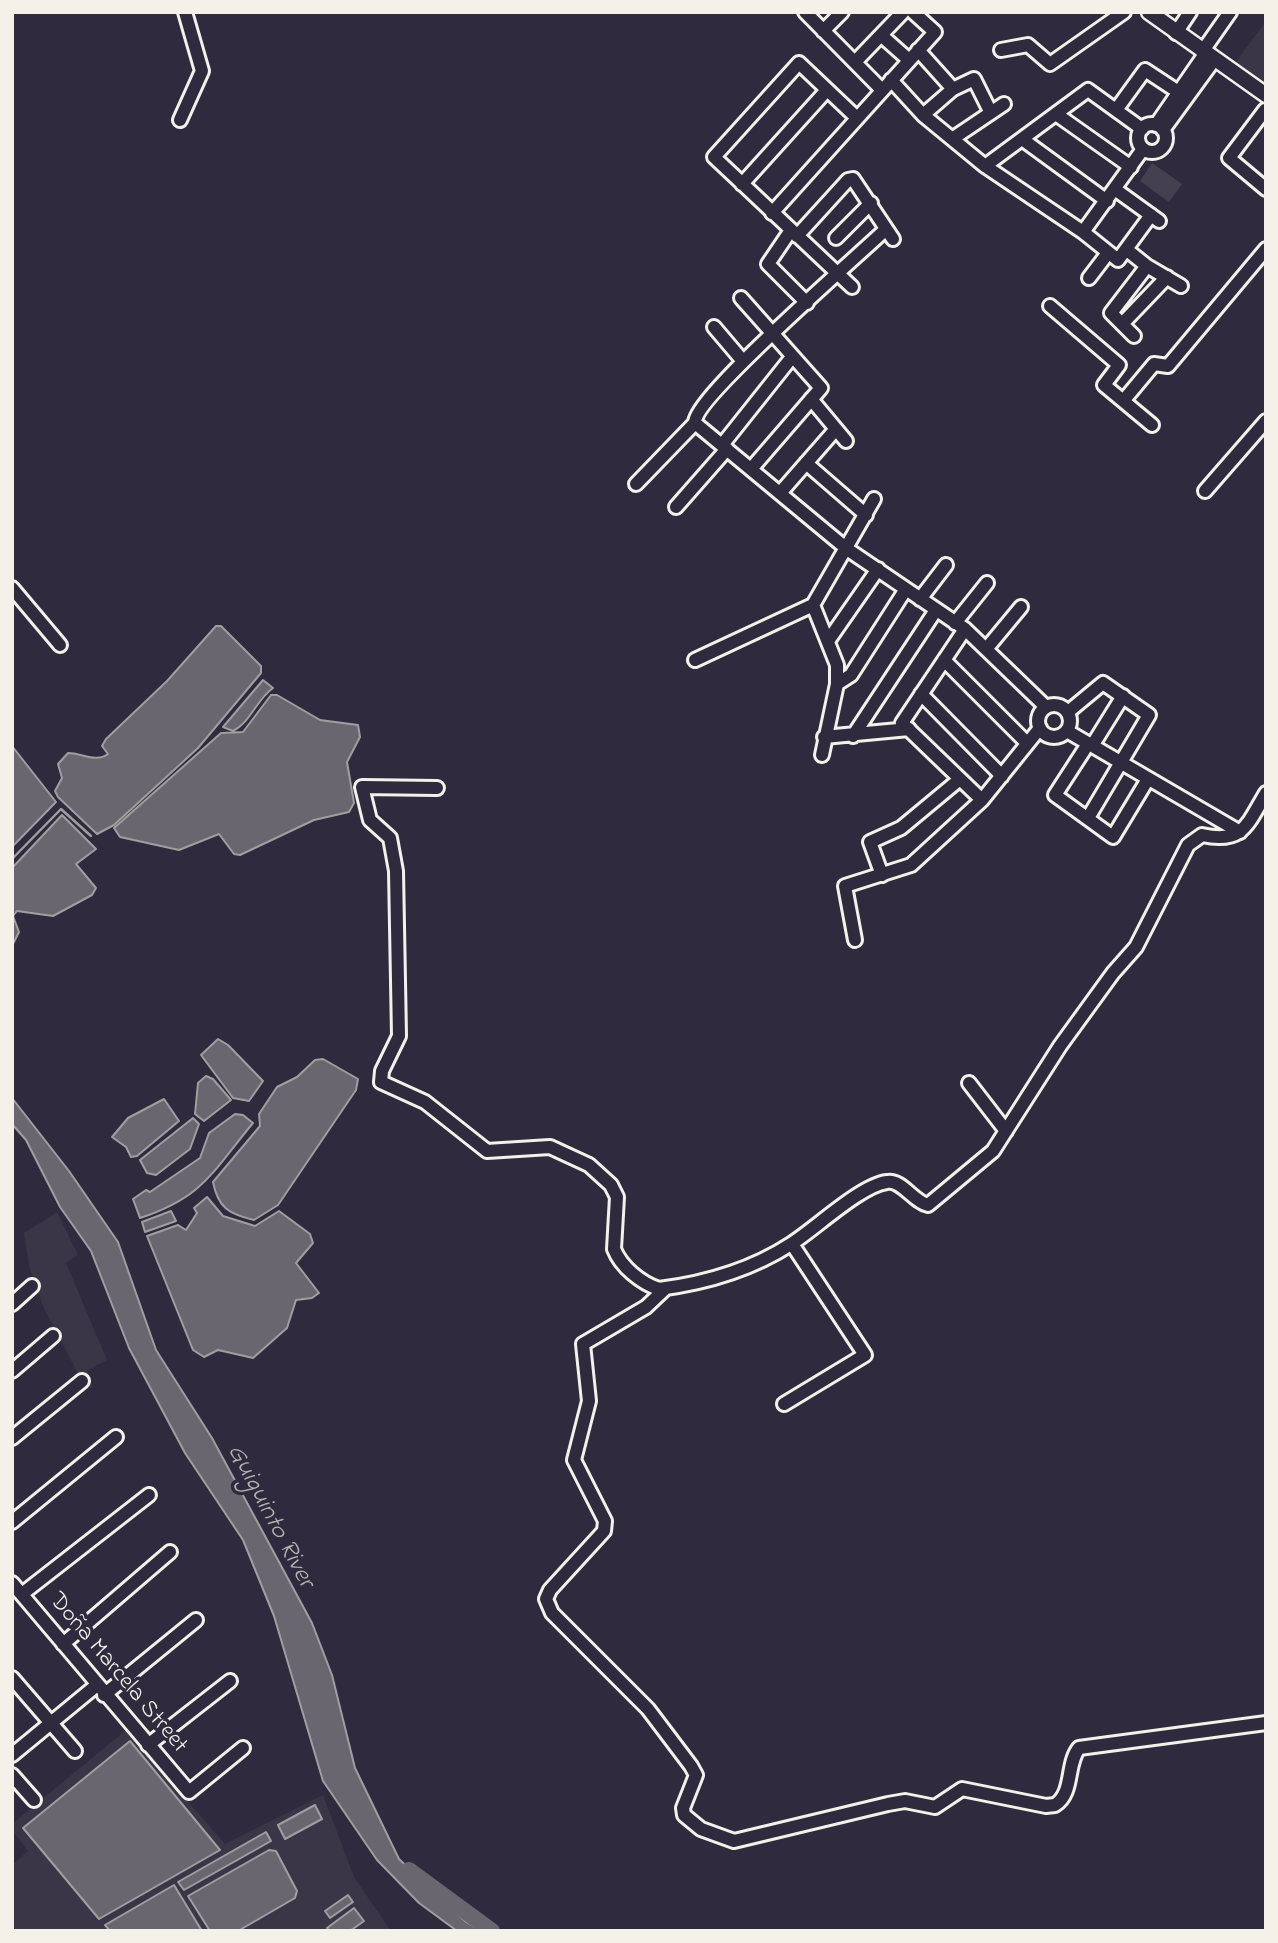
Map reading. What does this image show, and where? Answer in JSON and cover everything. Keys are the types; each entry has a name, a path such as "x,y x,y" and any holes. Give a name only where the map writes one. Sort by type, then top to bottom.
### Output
{"main road":[{"path":"1155,14 1175,33 1266,94"}],"street":[{"path":"180,120 202,71 185,12"},
{"path":"804,12 855,62 985,166 1083,232 1118,260 1155,218 1116,190"},
{"path":"823,31 842,12"},
{"path":"855,62 903,12"},
{"path":"913,12 934,32"},
{"path":"931,12 934,32"},
{"path":"1001,50 1028,45 1049,64 1124,12"},
{"path":"1175,33 1190,12"},
{"path":"1160,128 1207,55 1230,12"},
{"path":"772,213 934,32"},
{"path":"882,36 909,60"},
{"path":"918,50 953,89"},
{"path":"852,287 714,157 799,63 858,118"},
{"path":"1116,110 1145,70 1182,94"},
{"path":"923,115 953,89 974,79 991,113"},
{"path":"742,184 827,90"},
{"path":"985,166 1088,90 1142,129 1160,128"},
{"path":"951,139 1004,104"},
{"path":"1265,110 1228,158 1266,189"},
{"path":"1056,114 1131,167"},
{"path":"1142,129 1138,139 1143,149 1151,152 1163,147 1166,139 1160,128"},
{"path":"1022,139 1107,201"},
{"path":"1083,232 1116,190 1143,149"},
{"path":"636,484 695,423 699,410 742,360 774,334 838,274 889,234 853,179 848,180 794,233 768,264 807,303"},
{"path":"836,238 871,203"},
{"path":"1124,400 1154,364 1168,366 1266,249"},
{"path":"1127,250 1147,266 1181,286"},
{"path":"1089,278 1108,253"},
{"path":"1134,336 1111,313 1147,266"},
{"path":"1122,324 1167,277"},
{"path":"741,298 821,388 751,469"},
{"path":"1050,306 1119,365 1104,385 1152,425"},
{"path":"714,327 742,360"},
{"path":"676,507 792,357"},
{"path":"811,399 846,441"},
{"path":"1205,491 1266,421"},
{"path":"695,423 847,549 960,626 1046,707 1060,706 1068,712 1071,721 1067,731 1051,737 1040,728 1038,719 1046,707"},
{"path":"780,493 836,429"},
{"path":"806,463 866,514"},
{"path":"695,660 813,606 874,499"},
{"path":"920,599 946,565"},
{"path":"828,641 877,569"},
{"path":"982,800 902,723 944,660 960,626 987,583"},
{"path":"12,589 60,645"},
{"path":"837,684 851,675 906,589"},
{"path":"813,606 836,665 837,684 822,755"},
{"path":"986,648 1021,607"},
{"path":"853,736 936,610"},
{"path":"944,660 1027,743"},
{"path":"1068,712 1102,683 1149,715 1088,818"},
{"path":"921,694 1002,776"},
{"path":"1123,695 1055,795 1113,837 1149,779"},
{"path":"855,940 845,886 911,865 982,800 1040,728"},
{"path":"824,737 909,729"},
{"path":"1067,731 1240,832"},
{"path":"882,875 870,842 901,828 960,779"},
{"path":"437,788 362,787 370,820 390,838 396,871 399,1036 382,1071 381,1082 425,1102 488,1151 550,1147 589,1165 611,1185 617,1197 614,1249 617,1256 654,1288 724,1276 792,1244 852,1200 887,1181 895,1183 922,1203 931,1204 993,1151 1059,1046 1113,973 1136,947 1188,845 1202,835 1228,839 1240,832 1266,793"},
{"path":"969,1083 1006,1131"},
{"path":"784,1404 865,1355 792,1244"},
{"path":"12,1304 32,1286"},
{"path":"666,1288 646,1307 583,1344 589,1401 574,1460 605,1521 604,1531 550,1590 546,1599 552,1613 648,1709 691,1766 696,1775 682,1808 685,1818 701,1829 734,1841 905,1801 935,1807 962,1789 1046,1806 1055,1805 1065,1792 1074,1756 1079,1748 1266,1723"},
{"path":"12,1371 53,1336"},
{"path":"12,1438 82,1381"},
{"path":"12,1522 116,1437"},
{"path":"22,1594 149,1495"},
{"path":"63,1644 170,1552"},
{"name":"Doña Marcela Street","path":"12,1583 189,1793 243,1748"},
{"path":"12,1755 51,1722 101,1690 196,1620"},
{"path":"12,1678 75,1751"},
{"path":"148,1745 230,1681"},
{"path":"12,1775 34,1800"}],"shaded area":[{"path":"1266,21 1266,89 1233,66"},
{"path":"1152,163 1182,184 1169,202 1140,181"},
{"path":"216,626 221,626 261,666 261,673 198,748 114,825 97,834 58,797 55,791 62,778 58,764 68,753 94,758 108,754 102,746 106,739 167,681"},
{"path":"263,680 273,688 239,727 233,731 223,727"},
{"path":"271,695 277,695 320,720 358,725 360,737 347,762 354,803 349,812 314,820 240,855 234,854 219,834 179,850 120,837 114,828 221,733 243,732"},
{"path":"12,746 56,802 12,847"},
{"path":"62,815 96,849 76,864 96,888 92,895 53,916 17,911 13,916 19,932 12,946 12,868"},
{"path":"218,1039 228,1045 263,1081 249,1101 233,1098 201,1055"},
{"path":"323,1059 358,1079 356,1090 278,1205 254,1220 231,1212 218,1198 213,1182 260,1126 259,1114 277,1087 297,1077 315,1060"},
{"path":"206,1076 213,1079 231,1100 204,1121 195,1114 198,1083"},
{"path":"12,1098 69,1171 118,1242 156,1350 212,1438 312,1623 332,1675 355,1768 399,1859 466,1922 482,1931 457,1931 419,1903 377,1860 323,1781 274,1616 243,1540 185,1453 129,1348 91,1251 60,1207 26,1140 12,1124"},
{"path":"164,1099 179,1121 137,1156 131,1157 126,1147 112,1137 128,1118"},
{"path":"235,1114 243,1115 253,1123 217,1169 179,1201 140,1218 133,1199 146,1190 150,1192 200,1158 209,1133"},
{"path":"193,1118 199,1124 190,1149 156,1175 147,1173 140,1160"},
{"path":"207,1197 223,1216 255,1226 279,1211 310,1234 313,1243 296,1263 319,1293 312,1298 296,1300 287,1328 253,1358 218,1350 204,1357 193,1350 147,1236 178,1225 186,1230 197,1213 194,1208"},
{"path":"171,1211 176,1221 145,1232 142,1222"},
{"path":"57,1212 78,1255 66,1263 107,1360 88,1370 92,1388 86,1389 43,1306 29,1266 24,1233"},
{"path":"126,1730 225,1844 323,1795 354,1877 391,1931 12,1931 12,1865 28,1851 12,1830 12,1824"},
{"path":"130,1741 220,1850 99,1919 23,1828"},
{"path":"315,1805 322,1819 285,1839 278,1825"},
{"path":"266,1832 271,1841 184,1890 178,1882"},
{"path":"269,1850 276,1851 297,1891 295,1898 238,1931 210,1931 188,1896"},
{"path":"174,1885 202,1931 110,1931 105,1925"},
{"path":"348,1895 353,1902 330,1918 325,1911"},
{"path":"354,1908 364,1921 350,1931 329,1931 327,1928"}],"waterway":[{"path":"12,859 61,809 91,836"},
{"name":"Guiguinto River","path":"409,1870 492,1931"}]}
